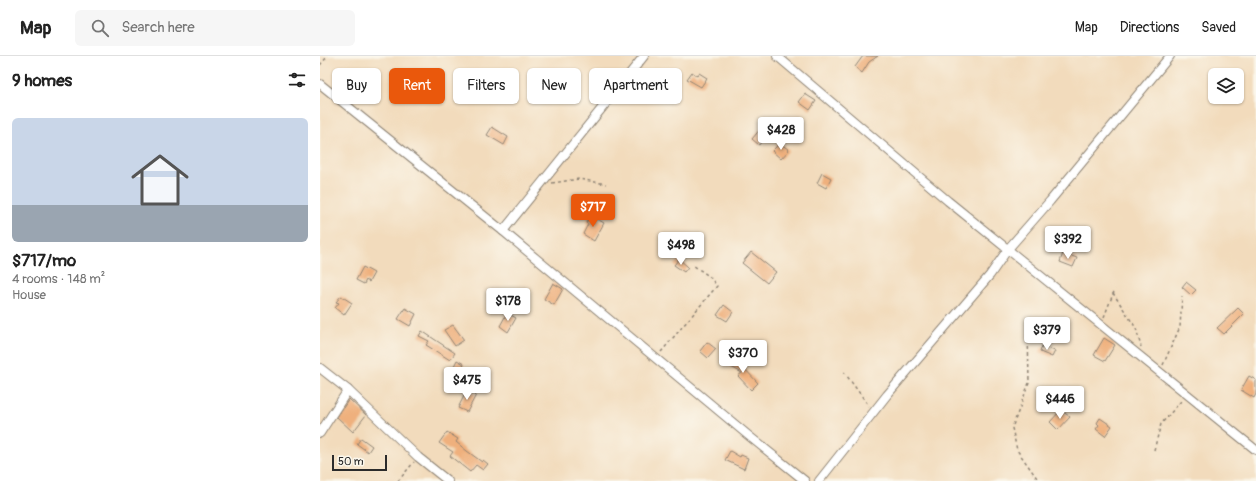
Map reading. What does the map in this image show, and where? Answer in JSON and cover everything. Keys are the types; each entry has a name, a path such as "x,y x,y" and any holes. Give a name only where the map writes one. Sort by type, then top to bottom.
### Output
{"street":[{"path":"503,231 644,56"},
{"path":"777,56 948,201 1256,450"},
{"path":"818,481 873,412 990,275 1008,249 1050,201 1170,56"},
{"path":"320,84 503,231 805,481"},
{"path":"320,368 348,390 418,457 448,481"},
{"path":"320,433 348,390"}],"path":[{"path":"320,65 328,56"},
{"path":"540,185 579,179 606,184"},
{"path":"655,358 717,286 708,276 694,266"},
{"path":"1101,324 1115,289"},
{"path":"1113,293 1136,328 1144,358"},
{"path":"1160,372 1180,327 1182,296"},
{"path":"1028,329 1029,383 1012,428 1018,450 1039,481"},
{"path":"844,372 873,412"},
{"path":"1154,450 1161,424 1188,394"},
{"path":"398,481 418,457"}],"building":[{"path":"863,56 878,56 869,62 862,73 855,67"},
{"path":"692,72 697,76 699,73 707,78 701,87 687,79"},
{"path":"805,94 816,101 810,110 799,102"},
{"path":"492,127 508,137 504,145 487,135"},
{"path":"762,127 769,132 759,145 752,139"},
{"path":"780,143 789,150 781,159 772,151"},
{"path":"822,173 831,178 826,188 817,183"},
{"path":"590,215 604,223 594,241 583,234 588,224 586,223"},
{"path":"751,252 776,272 767,283 742,263"},
{"path":"1063,253 1077,258 1073,267 1060,262"},
{"path":"679,259 688,267 684,272 674,265"},
{"path":"363,267 374,273 369,282 366,280 364,284 356,280"},
{"path":"1186,282 1196,290 1191,295 1182,287"},
{"path":"553,283 563,289 554,305 544,299"},
{"path":"341,296 352,303 344,315 335,308 339,303 336,302"},
{"path":"724,305 733,312 727,321 717,315"},
{"path":"405,308 416,314 410,326 398,319"},
{"path":"1238,308 1244,314 1224,334 1217,328"},
{"path":"507,313 516,318 508,332 500,326"},
{"path":"1035,320 1043,324 1038,332 1030,327"},
{"path":"453,325 464,340 455,346 444,330"},
{"path":"422,331 455,353 450,360 426,345 429,341 419,336"},
{"path":"1104,338 1115,345 1105,361 1094,355"},
{"path":"707,342 716,349 708,358 700,351"},
{"path":"1042,346 1055,351 1052,357 1040,352"},
{"path":"729,358 742,366 758,383 751,390 738,376 742,373 726,364"},
{"path":"457,360 464,364 460,374 452,370"},
{"path":"1249,376 1256,380 1256,394 1254,398 1241,390"},
{"path":"467,390 476,395 467,412 458,408"},
{"path":"349,399 366,415 353,432 337,417"},
{"path":"1061,410 1070,417 1058,430 1050,422"},
{"path":"1100,418 1112,426 1105,436 1096,429 1099,425 1097,423"},
{"path":"447,432 458,439 456,442 467,451 482,462 483,460 488,464 483,470 476,465 470,472 450,456 453,452 439,443"},
{"path":"361,438 372,446 368,452 357,444"},
{"path":"730,451 740,457 741,455 748,458 744,469 725,460"}]}
